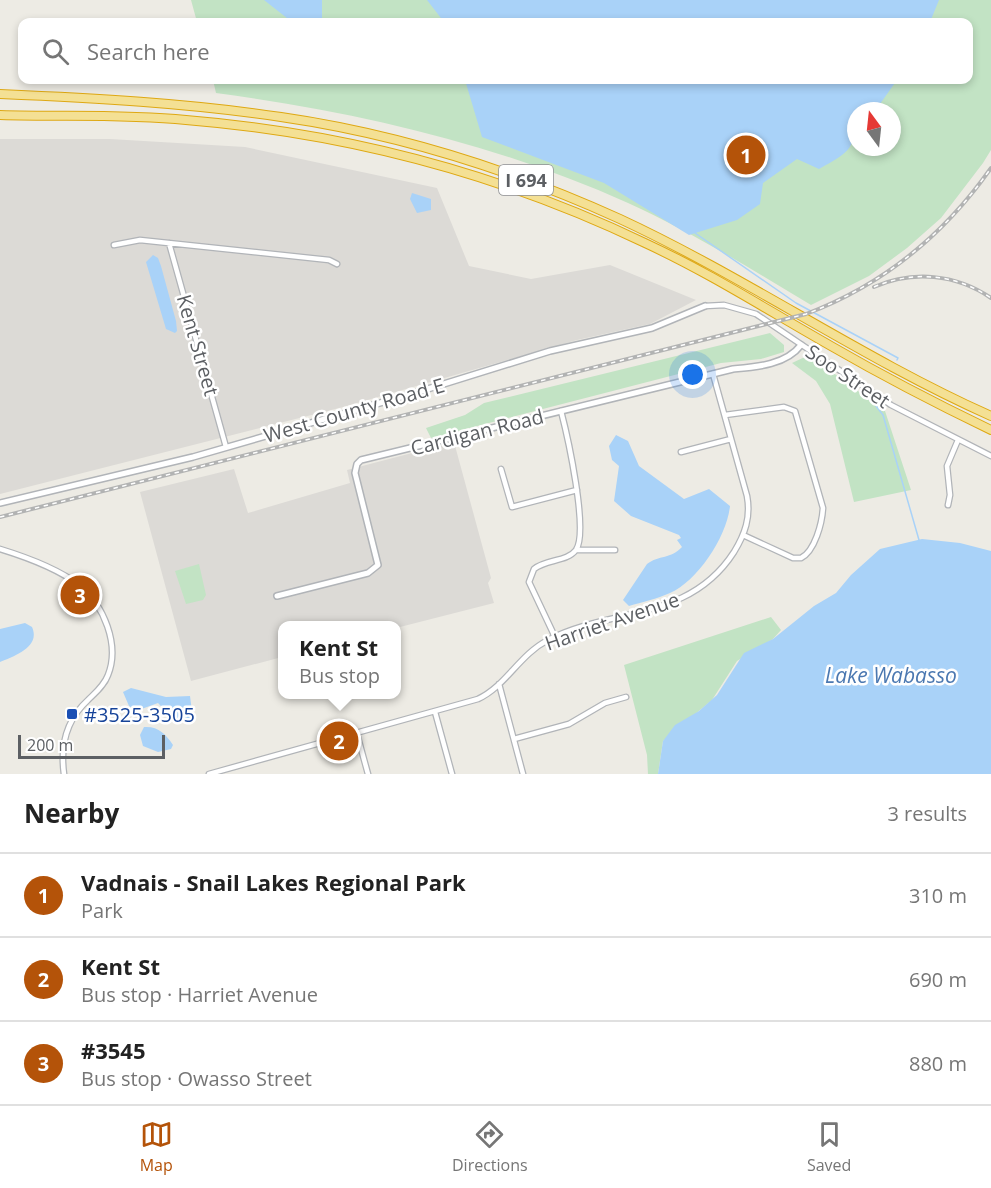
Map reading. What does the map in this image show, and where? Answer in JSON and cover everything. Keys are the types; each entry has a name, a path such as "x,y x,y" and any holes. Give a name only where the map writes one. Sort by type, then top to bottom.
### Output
{"highway":[{"name":"I 694","path":"0,94 206,108 282,117 380,136 476,163 551,190 656,237 924,383 991,416"},
{"name":"I 694","path":"0,116 146,117 266,129 383,151 495,183 588,217 678,258 878,373 991,430"}],"street":[{"path":"114,245 140,240 329,260 337,264"},
{"name":"Kent Street","path":"169,243 226,447"},
{"name":"Soo Street","path":"705,306 724,305 744,309 769,321 891,405 991,456"},
{"name":"West County Road E","path":"0,503 226,447 550,351 652,328 705,306"},
{"name":"Cardigan Road","path":"277,596 368,573 378,566 355,473 357,464 361,460 713,374 769,364 789,357 801,345"},
{"name":"Harriet Avenue","path":"209,774 478,699 499,684 523,657 555,637 660,607 684,597 714,575 731,556 743,535 748,520 748,504 713,374"},
{"path":"725,416 784,407 795,411 823,508 821,523 810,551 801,558 793,558 743,535"},
{"path":"555,637 531,591 530,577 538,566 566,557 576,550 580,540 574,461 561,411"},
{"path":"681,452 731,439"},
{"path":"948,504 950,495 947,466 958,440"},
{"path":"501,469 512,507 577,490"},
{"path":"0,549 61,574 79,585 94,601 110,636 112,649 108,677 76,711 66,730 62,752 64,774"},
{"path":"576,550 615,550"},
{"path":"499,684 523,774"},
{"path":"514,739 569,724 605,703 626,697"},
{"path":"435,712 452,774"},
{"path":"357,734 368,774"}],"shaded area":[{"path":"0,139 110,139 245,147 437,188 469,266 531,279 610,265 696,300 650,324 577,340 343,407 0,494"},
{"path":"454,442 491,578 488,583 494,603 401,627 401,621 278,621 278,658 191,681 140,492 234,469 248,513 350,483 347,470"}],"green space":[{"path":"191,0 991,0 991,150 941,218 907,248 869,276 811,305 675,226 578,182 477,147 426,133 269,101 216,93 214,84 973,84 973,18 196,18"},
{"path":"770,333 784,345 784,352 761,359 721,363 431,438 426,428 465,415 484,403"},
{"path":"809,355 885,411 911,490 854,502 830,404 816,381 792,363"},
{"path":"199,564 206,595 203,600 186,604 175,571"},
{"path":"771,617 781,630 773,639 737,661 712,700 663,741 658,774 648,774 647,755 624,665"}],"water":[{"path":"264,0 322,0 322,18 287,18"},
{"path":"427,0 939,0 932,18 441,18"},
{"path":"466,84 894,84 881,102 847,102 847,150 845,153 819,169 797,159 763,183 760,204 737,220 689,235 604,183 482,137"},
{"path":"412,193 431,199 431,210 417,213 410,199"},
{"path":"153,255 158,258 161,266 176,321 177,331 175,333 166,329 146,262"},
{"path":"616,435 628,441 639,466 684,499 709,489 730,506 728,518 717,544 691,579 670,593 629,606 623,600 647,564 674,553 682,547 677,540 681,538 679,535 631,516 614,501 619,466 612,460 609,446"},
{"name":"Lake Wabasso","path":"922,539 960,543 991,551 991,774 658,774 663,741 675,725 699,711 717,695 744,653 773,639 814,606 836,593 851,575 880,549"},
{"path":"25,623 32,627 34,634 30,645 19,654 0,662 0,629"},
{"path":"131,688 166,697 190,696 193,719 173,719 158,703 136,711 129,706 123,692"},
{"path":"144,727 161,732 173,745 171,749 158,752 143,746 140,735"}],"waterway":[{"path":"695,233 796,303 898,358 897,360"},
{"path":"878,401 876,406 883,415 919,540"}],"railway":[{"path":"0,517 806,314 861,288 910,255 953,215 991,168"},
{"path":"874,287 904,278 934,277 963,284 991,298"}],"place":[{"name":"Vadnais - Snail Lakes Regional Park","path":"746,155"},
{"name":"#3545","path":"80,595"},
{"name":"#3525-3505","path":"72,714"},
{"name":"Kent St","path":"339,741"}]}
